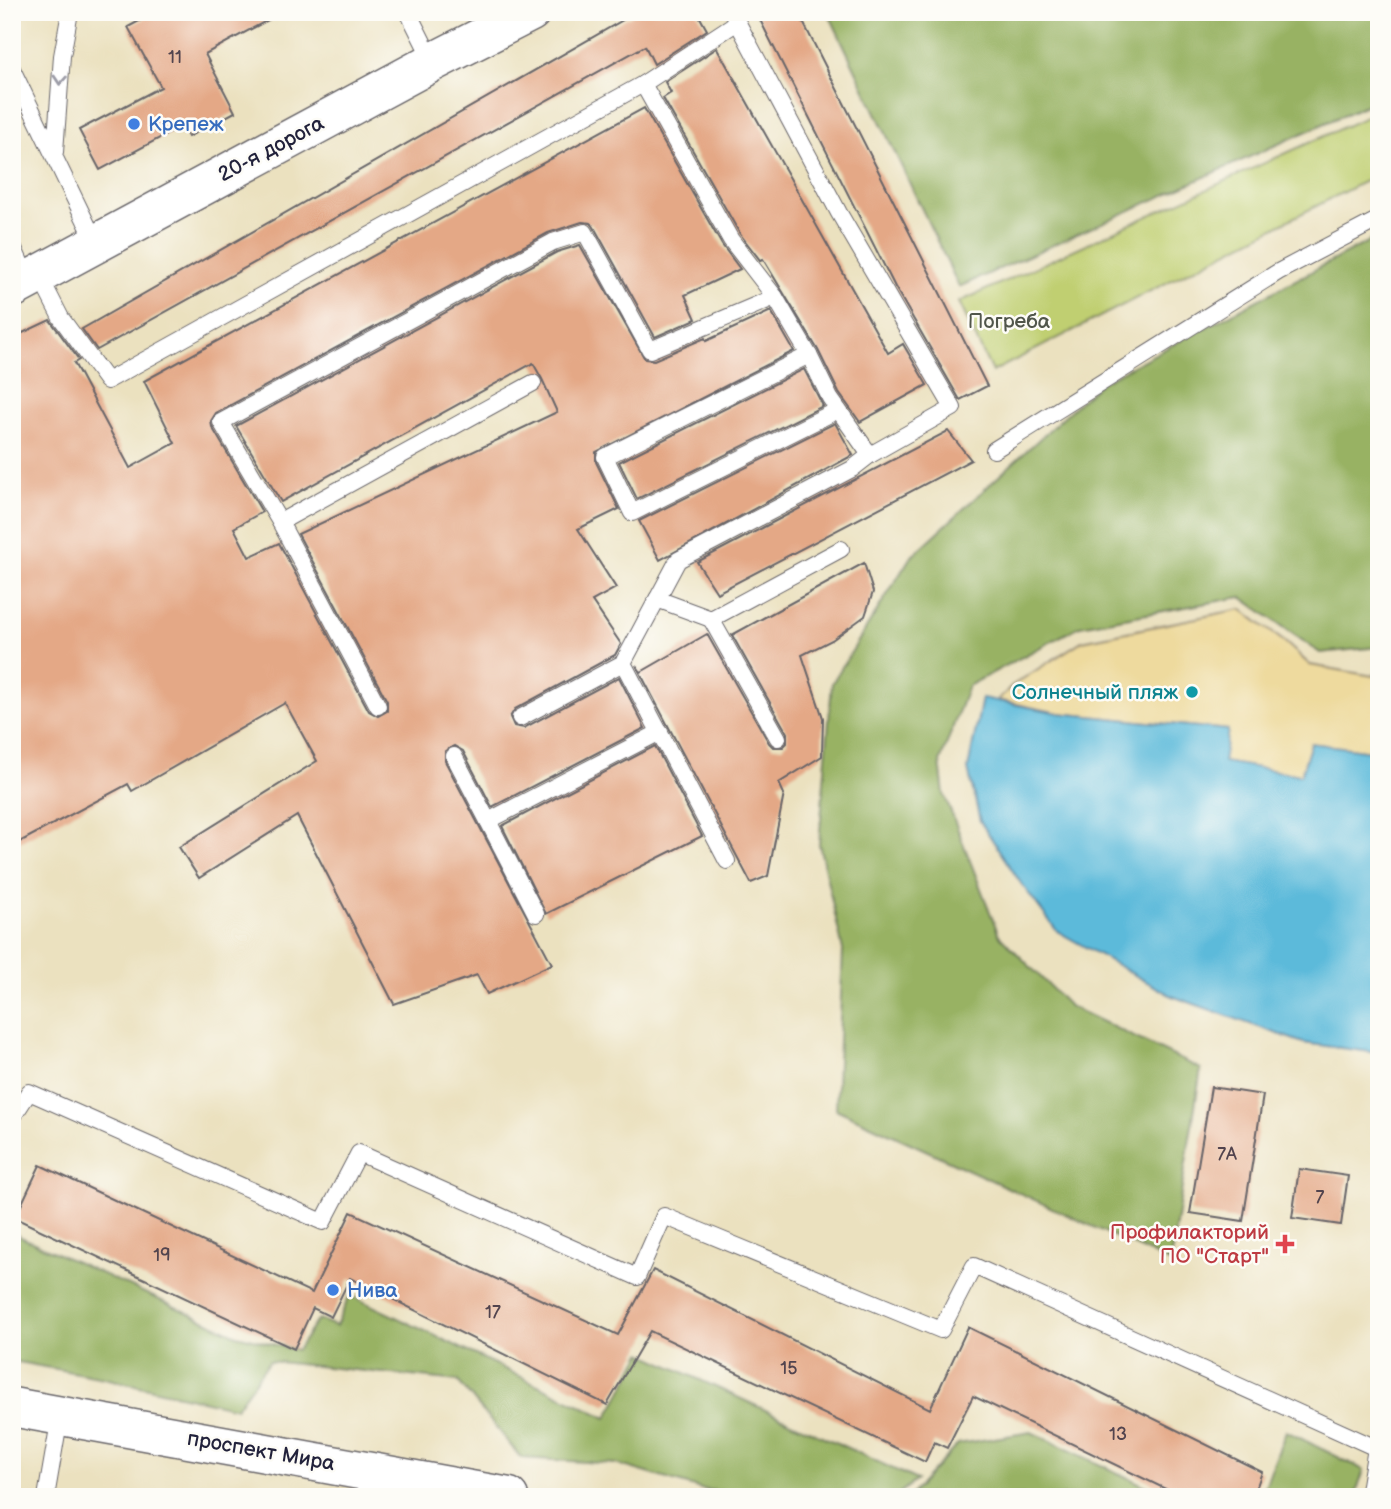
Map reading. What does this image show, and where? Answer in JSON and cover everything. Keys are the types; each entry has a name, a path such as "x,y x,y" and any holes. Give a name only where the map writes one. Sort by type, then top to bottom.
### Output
{"main road":[{"name":"20-я дорога","path":"26,281 433,62 508,17"},
{"name":"проспект Мира","path":"12,1407 366,1477 509,1497"}],"lane":[{"path":"54,155 62,56 69,12"},
{"path":"408,12 433,62"},
{"path":"12,244 26,281 61,318 107,381 643,84 734,18 839,213 953,408 870,455 852,469 678,559 623,663 520,718"},
{"path":"12,69 96,244"},
{"path":"643,84 731,240 775,297 838,410 870,455"},
{"path":"994,450 1278,272 1379,219"},
{"path":"378,706 221,422 553,242 584,232 650,351 775,297"},
{"path":"809,355 605,457 632,513 838,410"},
{"path":"279,523 533,383"},
{"path":"711,618 841,549"},
{"path":"657,599 711,618 778,737"},
{"path":"623,663 727,861"},
{"path":"488,821 660,732"},
{"path":"454,756 536,914"},
{"path":"12,1118 29,1092 323,1222 359,1153 637,1277 664,1216 941,1330 975,1266 1376,1448 1368,1497"},
{"path":"47,1497 60,1416"}],"green space":[{"path":"828,12 1379,14 1379,99 959,287"},
{"name":"Погреба","path":"1379,111 1379,174 992,372 959,302"},
{"path":"1379,236 1379,647 1320,653 1241,597 1080,626 968,686 940,762 944,794 999,935 1069,1006 1201,1069 1170,1262 836,1109 843,950 819,844 832,683 910,558 1100,383"},
{"path":"12,1233 237,1335 297,1350 318,1319 336,1326 350,1295 607,1418 642,1353 917,1480 894,1497 760,1497 701,1489 617,1464 521,1458 458,1381 269,1361 236,1408 104,1378 12,1361"},
{"path":"1286,1431 1364,1470 1355,1497 1261,1497"},
{"path":"1031,1432 1169,1497 911,1495 958,1444"}],"sand":[{"name":"Солнечный пляж","path":"1241,609 1310,665 1373,676 1379,671 1379,752 1311,743 1301,775 1222,762 1228,730 1059,713 998,700 1013,685 1082,641"}],"water":[{"path":"982,698 1059,713 1228,730 1223,762 1301,775 1311,743 1379,752 1379,1053 1303,1043 1172,996 1057,931 1020,882 980,821 968,769"}],"building":[{"path":"156,12 283,12 205,54 235,112 188,137 182,126 100,170 79,130 161,87 128,27"},
{"path":"637,12 697,12 707,30 654,64 645,46 97,350 82,329"},
{"path":"756,12 798,12 987,386 960,400 895,287"},
{"path":"717,48 888,353 903,344 927,385 860,422 839,393 818,350 763,259 760,260 740,234 663,98 671,93 665,82"},
{"path":"644,108 722,245 740,269 685,295 696,319 655,337 594,227 591,223 582,222 548,233 216,413 211,421 262,512 234,528 249,557 279,543 369,711 378,716 387,711 387,701 298,534 557,412 542,379 533,363 281,502 236,426 557,252 580,245 645,359 654,360 705,338 706,341 771,311 794,351 596,452 596,462 619,509 578,529 616,588 592,601 621,644 615,655 515,709 510,717 514,726 524,728 619,677 645,728 492,807 463,751 454,746 445,751 445,761 552,964 487,994 477,975 394,1004 297,816 199,878 179,847 317,761 285,703 132,791 128,784 12,846 12,338 50,320 79,360 74,363 130,468 175,443 144,381"},
{"path":"804,369 823,406 637,499 619,462"},
{"path":"835,423 853,455 660,560 639,521"},
{"path":"948,431 971,460 717,593 697,562"},
{"path":"864,563 873,592 865,616 832,640 802,655 823,718 822,756 779,783 784,794 768,876 751,883 636,665 641,672 707,634 769,743 773,747 783,747 787,743 787,733 732,635"},
{"path":"655,746 702,836 546,914 502,826"},
{"path":"1211,1087 1263,1095 1243,1221 1190,1213"},
{"path":"40,1165 312,1293 351,1212 618,1335 653,1270 930,1409 968,1327 1262,1472 1253,1497 1182,1497 973,1396 947,1448 934,1442 925,1462 650,1331 607,1405 350,1278 331,1317 313,1308 294,1349 15,1218"},
{"path":"1299,1169 1348,1176 1341,1225 1292,1218"}],"place":[{"name":"Крепеж","path":"134,124"},
{"name":"Солнечный пляж","path":"1192,692"},
{"name":"Профилакторий ПО \"Старт\"","path":"1285,1244"},
{"name":"Нива","path":"333,1290"}]}
